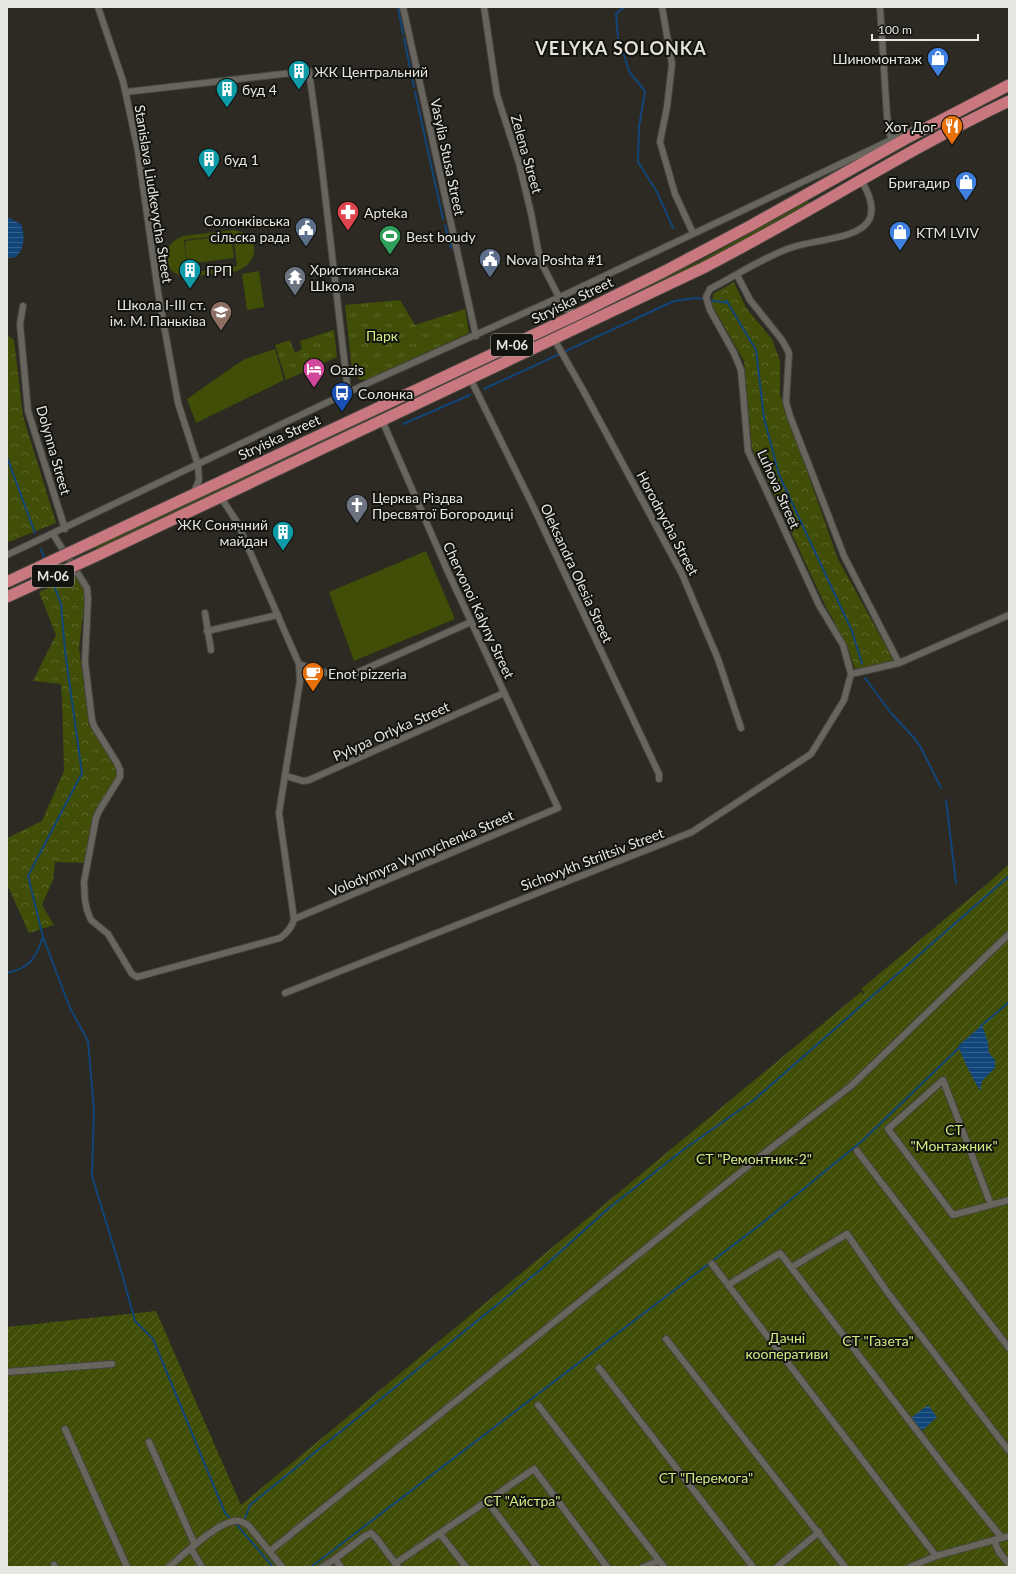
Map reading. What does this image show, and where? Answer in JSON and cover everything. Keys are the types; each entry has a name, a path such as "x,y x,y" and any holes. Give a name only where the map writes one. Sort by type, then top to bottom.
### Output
{"highway":[{"name":"Stryiska Street","path":"7,582 556,325 750,226 1009,85"},
{"name":"Stryiska Street","path":"7,597 703,268 758,240 946,133 1009,101"}],"street":[{"name":"Stanislava Liudkevycha Street","path":"98,7 126,92 140,163 158,292 178,403 198,465 199,480 192,495"},
{"name":"Vasylia Stusa Street","path":"403,7 476,336"},
{"name":"Zelena Street","path":"484,7 497,94 519,163 540,259 561,300"},
{"path":"662,7 672,64 668,107 660,142 675,194 693,233"},
{"path":"880,7 887,116 891,139"},
{"path":"126,92 309,71 320,151 348,392"},
{"path":"8,554 65,529 348,392 561,300 693,233 891,139 915,129 924,130"},
{"name":"Luhova Street","path":"851,674 843,645 819,605 748,451 741,370 734,353 710,310 706,297 710,289 770,256 792,248 855,233 865,225 871,217 872,202 861,180"},
{"path":"737,275 750,300 782,340 789,353 786,402 790,416 844,556 899,664"},
{"path":"561,300 568,311 578,314"},
{"path":"556,325 562,315 561,300"},
{"name":"Dolynna Street","path":"22,306 20,324 28,410 65,529"},
{"name":"Horodnycha Street","path":"554,339 560,353 583,390 682,574 718,659 741,728"},
{"name":"Oleksandra Olesia Street","path":"470,378 532,504 659,774 659,779"},
{"name":"Chervonoi Kalyny Street","path":"382,420 448,572 558,808"},
{"path":"199,480 208,485 218,483"},
{"path":"54,534 87,588 88,599 84,662 92,720 120,770 120,777 96,818 84,882 85,900 91,920 108,934 132,974 137,977 280,938 287,933 292,926 294,919 279,813 300,681 299,664 237,522 220,496"},
{"path":"205,613 211,650"},
{"path":"207,630 278,615"},
{"path":"851,674 899,664 1009,615"},
{"path":"299,664 336,676 346,676 354,674 471,622"},
{"name":"Sichovykh Striltsiv Street","path":"285,993 692,832 811,754 844,700 851,674"},
{"name":"Pylypa Orlyka Street","path":"286,776 303,781 309,780 504,693"},
{"name":"Volodymyra Vynnychenka Street","path":"294,919 558,808"},
{"path":"270,1551 748,1166 851,1086 1009,934"},
{"path":"991,1205 943,1080 888,1129 953,1215 991,1205 1009,1200"},
{"path":"857,1151 1009,1348"},
{"path":"792,1267 847,1234 888,1293 1009,1451"},
{"path":"728,1285 780,1253 951,1475 1002,1538"},
{"path":"712,1264 936,1556"},
{"path":"666,1339 845,1567"},
{"path":"7,1372 112,1364"},
{"path":"599,1368 753,1567"},
{"path":"538,1405 664,1567"},
{"path":"65,1429 128,1567"},
{"path":"149,1442 202,1567"},
{"path":"322,1567 365,1536 371,1534 377,1539 397,1565 534,1469 607,1567"},
{"path":"487,1501 537,1567"},
{"path":"169,1567 219,1528 230,1522 240,1521 249,1526 282,1567"},
{"path":"776,1567 819,1532"},
{"path":"440,1534 466,1567"},
{"path":"910,1567 926,1564 936,1556 1009,1536"},
{"path":"994,1540 999,1552 1009,1564"},
{"path":"335,1559 341,1567"},
{"path":"642,1567 659,1561"}],"green space":[{"path":"808,201 810,205 702,264 399,406 398,403 700,261"},
{"path":"232,230 241,232 248,236 252,241 254,254 251,261 245,267 237,271 188,277 179,275 172,271 168,266 166,252 175,240 183,236","holes":["233,234 237,266 188,273 184,240"]},
{"path":"231,235 234,258 187,264 185,241"},
{"path":"259,271 264,307 247,310 242,274"},
{"path":"734,282 746,308 772,339 780,361 780,395 838,559 894,661 855,669 847,645 826,607 752,448 744,361 712,305 713,294"},
{"name":"Парк","path":"400,300 415,325 465,309 469,333 369,379 360,380 352,370 345,305"},
{"path":"334,330 337,357 286,380 275,345 290,340 295,353 302,349 300,341"},
{"path":"7,335 14,340 23,416 56,523 9,542 7,538"},
{"path":"275,349 284,380 196,423 187,399 245,359"},
{"path":"393,405 394,408 96,549 95,546"},
{"path":"426,551 455,619 354,661 329,592"},
{"path":"75,576 86,589 79,648 89,725 114,762 117,776 94,813 85,863 55,862 53,880 42,905 54,925 29,933 7,884 7,838 42,821 64,771 61,684 33,681 56,635 39,592"},
{"name":"Дачні кооперативи","path":"1009,864 1009,1567 7,1567 7,1327 156,1311 241,1505 861,992 863,994 864,992 861,989"}],"water":[{"path":"7,217 21,224 24,238 23,246 16,257 7,258"},
{"path":"982,1025 988,1042 989,1053 995,1060 995,1068 982,1081 980,1091 958,1046"},
{"path":"928,1405 937,1417 922,1431 911,1418"}],"waterway":[{"path":"398,7 403,34"},
{"path":"624,7 616,14 618,38 630,73 645,91 639,127 638,162 657,192 673,228"},
{"path":"404,38 414,87"},
{"path":"415,92 443,219"},
{"path":"445,225 451,248"},
{"path":"484,389 674,301 696,298 704,299"},
{"path":"709,300 728,303"},
{"path":"726,300 756,350 764,418 779,475 852,631 862,664"},
{"path":"403,424 470,395"},
{"path":"7,457 35,533"},
{"path":"41,549 45,560"},
{"path":"52,580 61,604 65,651 82,773 28,876 43,937 70,1008 88,1041 94,1110 92,1176 135,1321 153,1339 225,1513 229,1517"},
{"path":"865,678 891,713 915,739 941,788"},
{"path":"946,800 956,883"},
{"path":"245,1518 250,1505 540,1270 609,1208 683,1150 755,1099 1009,876"},
{"path":"7,973 15,971 31,961 43,937"},
{"path":"981,1026 1009,1002"},
{"path":"311,1567 761,1224 863,1140 961,1046"},
{"path":"237,1525 273,1567"}],"place":[{"name":"Шиномонтаж","path":"938,78"},
{"name":"ЖК Центральний","path":"299,90"},
{"name":"буд 4","path":"227,108"},
{"name":"Хот Дог","path":"952,146"},
{"name":"буд 1","path":"209,178"},
{"name":"Бригадир","path":"966,202"},
{"name":"Apteka","path":"348,232"},
{"name":"Солонківська сільска рада","path":"306,248"},
{"name":"KTM LVIV","path":"900,252"},
{"name":"Best boudy","path":"390,256"},
{"name":"Nova Poshta #1","path":"490,278"},
{"name":"ГРП","path":"190,290"},
{"name":"Християнська Школа","path":"295,296"},
{"name":"Школа І-ІІІ ст. ім. М. Паньківа","path":"221,332"},
{"name":"Oazis","path":"314,388"},
{"name":"Солонка","path":"342,412"},
{"name":"Церква Різдва Пресвятої Богородиці","path":"357,524"},
{"name":"ЖК Сонячний майдан","path":"283,552"},
{"name":"Enot pizzeria","path":"313,692"}],"district":[{"name":"VELYKA SOLONKA","path":"621,48"}],"park label":[{"name":"СТ \"Монтажник\"","path":"954,1138"},
{"name":"СТ \"Ремонтник-2\"","path":"754,1158"},
{"name":"СТ \"Газета\"","path":"878,1340"},
{"name":"СТ \"Перемога\"","path":"706,1477"},
{"name":"СТ \"Айстра\"","path":"522,1500"}]}
